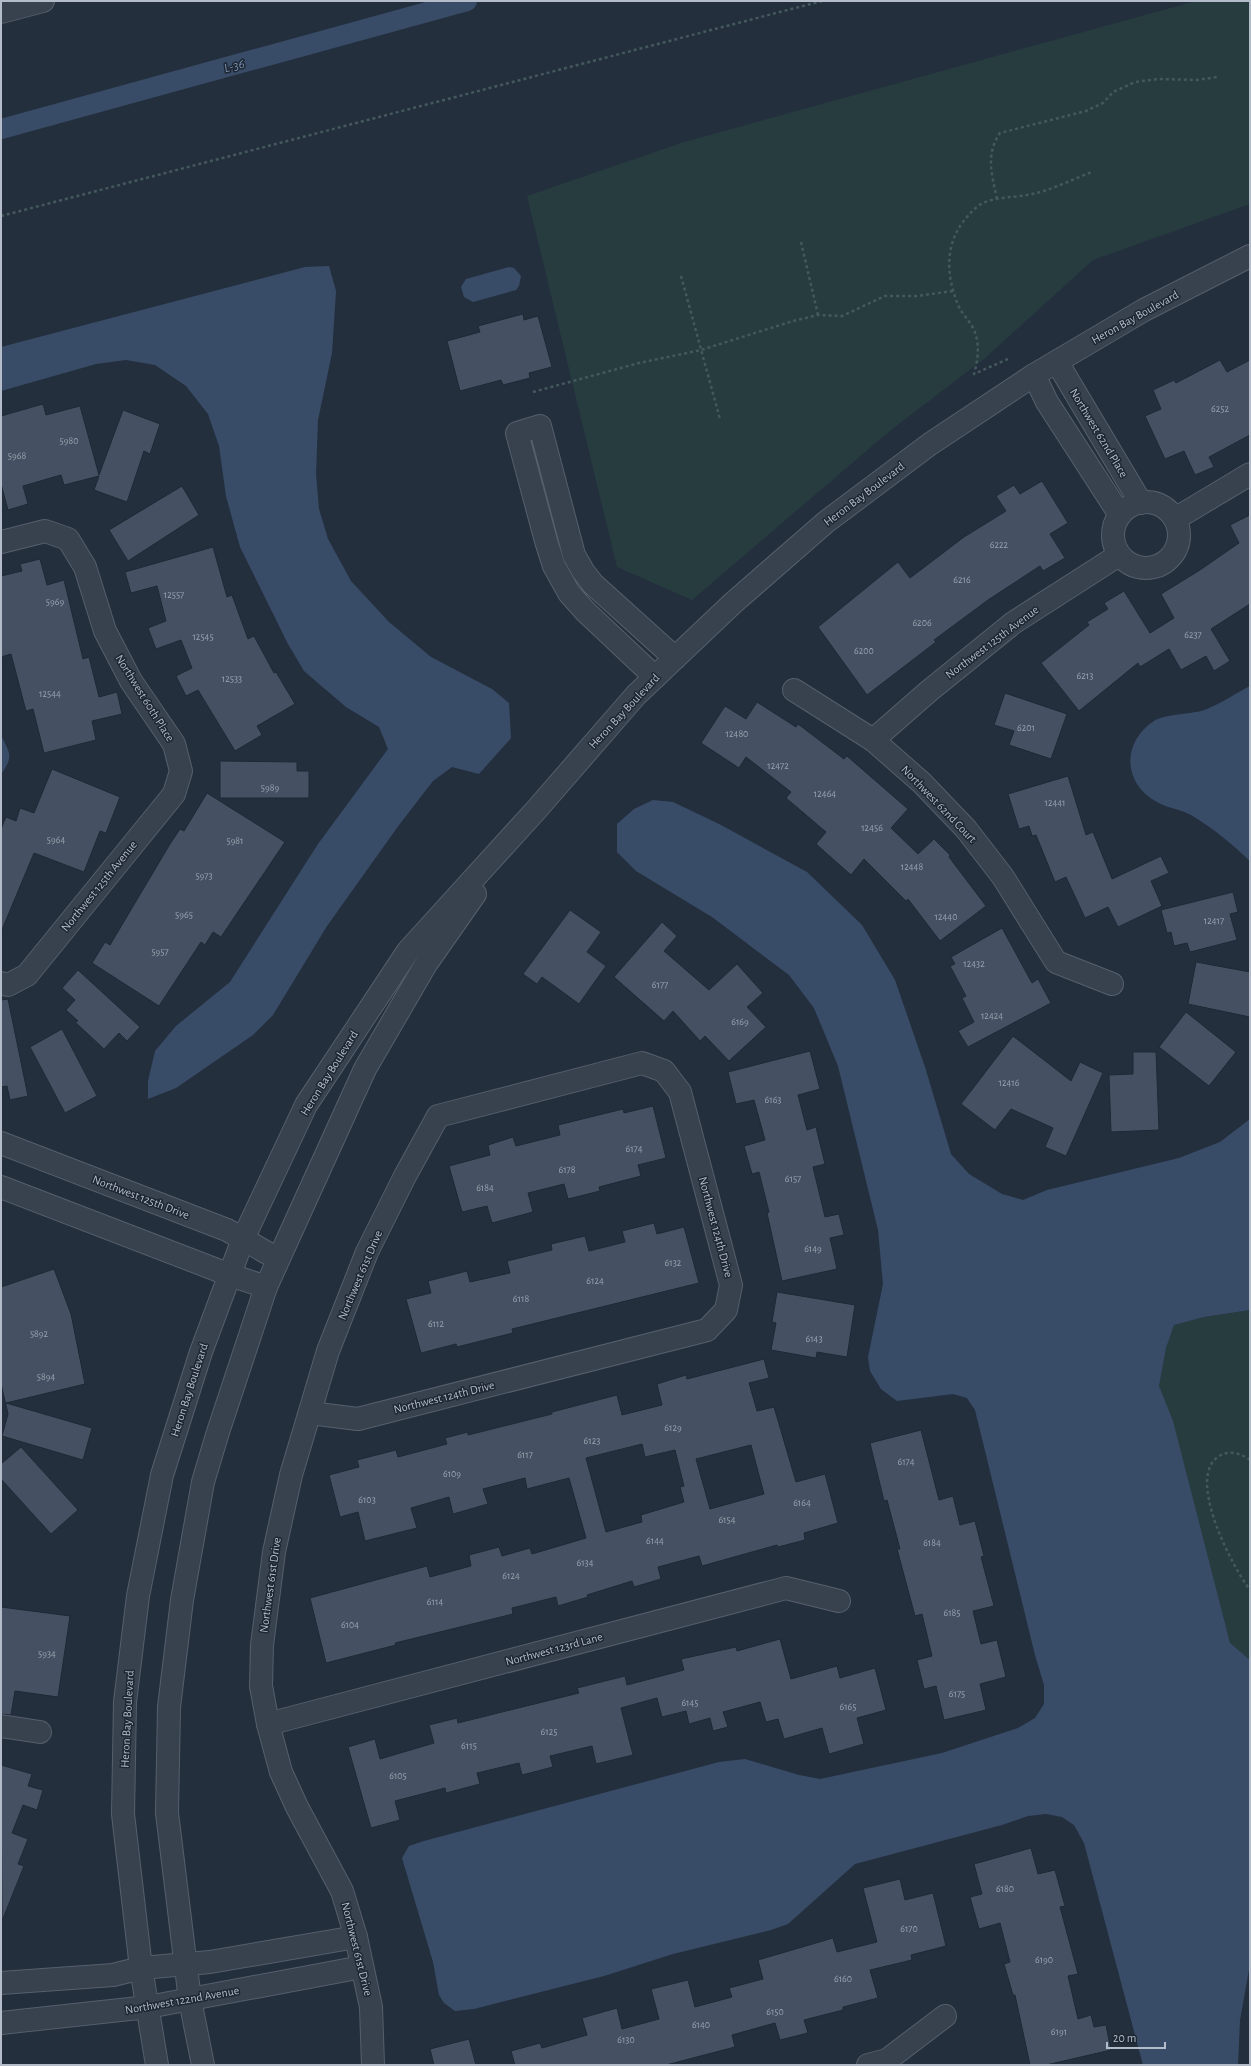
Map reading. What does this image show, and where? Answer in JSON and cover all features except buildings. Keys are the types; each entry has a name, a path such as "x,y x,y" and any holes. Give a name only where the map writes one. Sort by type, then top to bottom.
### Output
{"street":[{"path":"1,12 43,1"},
{"name":"Heron Bay Boulevard","path":"157,2065 141,1968 123,1814 125,1702 137,1604 162,1475 201,1352 243,1239 306,1106 408,951 537,809 636,695 733,603 826,522 930,444 1034,376 1144,310 1250,256"},
{"name":"Northwest 62nd Place","path":"1057,362 1141,503"},
{"path":"1034,376 1047,402 1120,515"},
{"path":"655,677 585,611 569,593 554,566 517,433 540,426 574,555 583,572 594,584 675,658"},
{"path":"1175,519 1250,474"},
{"path":"1141,503 1159,505 1168,511 1175,519 1178,535 1175,551 1168,560 1159,566 1148,569 1137,568 1127,563 1119,555 1114,545 1114,524 1128,507 1141,503"},
{"name":"Northwest 60th Place","path":"1,542 44,531 68,539 85,567 105,631 131,681 174,744 181,771"},
{"name":"Northwest 125th Avenue","path":"873,740 929,691 1013,623 1119,555"},
{"name":"Northwest 62nd Court","path":"794,690 873,740 922,783 966,829 1003,877 1056,962 1112,984"},
{"name":"Northwest 125th Avenue","path":"1,983 8,985 27,975 174,794 181,771"},
{"name":"Heron Bay Boulevard","path":"204,2065 190,2000 167,1813 170,1699 182,1600 203,1482 266,1287 365,1069 426,964 537,809"},
{"name":"Northwest 124th Drive","path":"310,1414 358,1419 707,1330 726,1310 731,1285 680,1092 664,1071 642,1062 438,1116"},
{"name":"Northwest 61st Drive","path":"373,2065 371,2007 356,1937 342,1891 297,1806 281,1772 268,1724 261,1686 262,1645 274,1552 291,1475 328,1351 368,1252 405,1176 438,1116"},
{"name":"Northwest 125th Drive","path":"1,1143 226,1230 278,1259"},
{"path":"1,1187 230,1275 266,1287"},
{"name":"Northwest 123rd Lane","path":"268,1724 786,1588 839,1601"},
{"path":"1,1726 40,1732"},
{"path":"1,1983 113,1975 141,1968 185,1965 356,1937"},
{"name":"Northwest 122nd Avenue","path":"1,2023 148,2007 362,1967"},
{"path":"868,2065 888,2060 945,2016"}],"path":[{"path":"1,216 822,1"},
{"path":"997,199 991,173 990,158 993,143 1000,133 1086,111 1103,103 1113,92 1135,82 1158,79 1197,80 1217,77"},
{"path":"1008,358 974,374 978,347 974,329 961,311 952,291 949,268 951,244 953,239 970,213 981,204 997,199 1033,194 1092,172"},
{"path":"801,242 818,315"},
{"path":"681,276 720,419"},
{"path":"533,392 639,363 701,350 793,321 818,315 842,316 885,296 917,296 952,291"},
{"path":"1250,1460 1237,1453 1223,1454 1211,1464 1207,1484 1213,1515 1225,1547 1240,1576 1250,1590"}],"green space":[{"path":"1196,1 1250,1 1250,204 1093,260 984,359 891,430 692,600 617,567 527,196 684,142"},
{"path":"1250,1310 1250,1660 1230,1644 1193,1501 1159,1386 1166,1348 1174,1325 1204,1317"}],"water":[{"path":"329,266 336,291 332,353 318,420 316,474 319,509 328,539 351,581 389,622 431,657 492,689 509,703 511,738 479,774 452,767 433,781 399,825 327,926 273,1015 253,1035 176,1088 148,1099 148,1081 155,1051 176,1026 230,982 318,844 388,749 379,727 346,707 304,671 288,644 240,547 226,496 219,446 208,414 186,386 155,365 126,360 96,364 1,391 1,347 305,267"},
{"path":"509,267 514,268 521,276 519,286 516,290 473,302 464,297 461,287 466,279"},
{"path":"1250,686 1250,861 1207,825 1187,813 1157,802 1146,794 1137,784 1132,774 1130,762 1136,740 1154,721 1159,718 1207,709"},
{"path":"1,735 7,747 9,759 1,774"},
{"path":"653,800 673,802 721,825 807,872 862,925 895,980 925,1067 951,1154 969,1174 1002,1194 1023,1200 1047,1190 1179,1158 1220,1142 1250,1119 1250,1310 1204,1317 1174,1325 1166,1348 1159,1386 1173,1421 1230,1643 1250,1660 1250,1964 1240,2020 1238,2065 1143,2065 1084,1843 1074,1825 1062,1817 1046,1814 1028,1816 1002,1825 855,1864 788,1924 771,1930 673,1954 604,1976 474,2009 455,2011 444,2003 439,1995 433,1962 402,1858 409,1846 719,1762 745,1759 799,1775 820,1779 942,1753 1018,1728 1035,1718 1044,1704 1044,1685 1035,1655 975,1410 967,1398 953,1394 897,1401 881,1389 870,1371 868,1357 883,1284 878,1230 838,1066 814,1008 789,975 712,917 636,871 617,852 617,824 634,809"}],"waterway":[{"name":"L-36","path":"1,129 467,1"}]}
